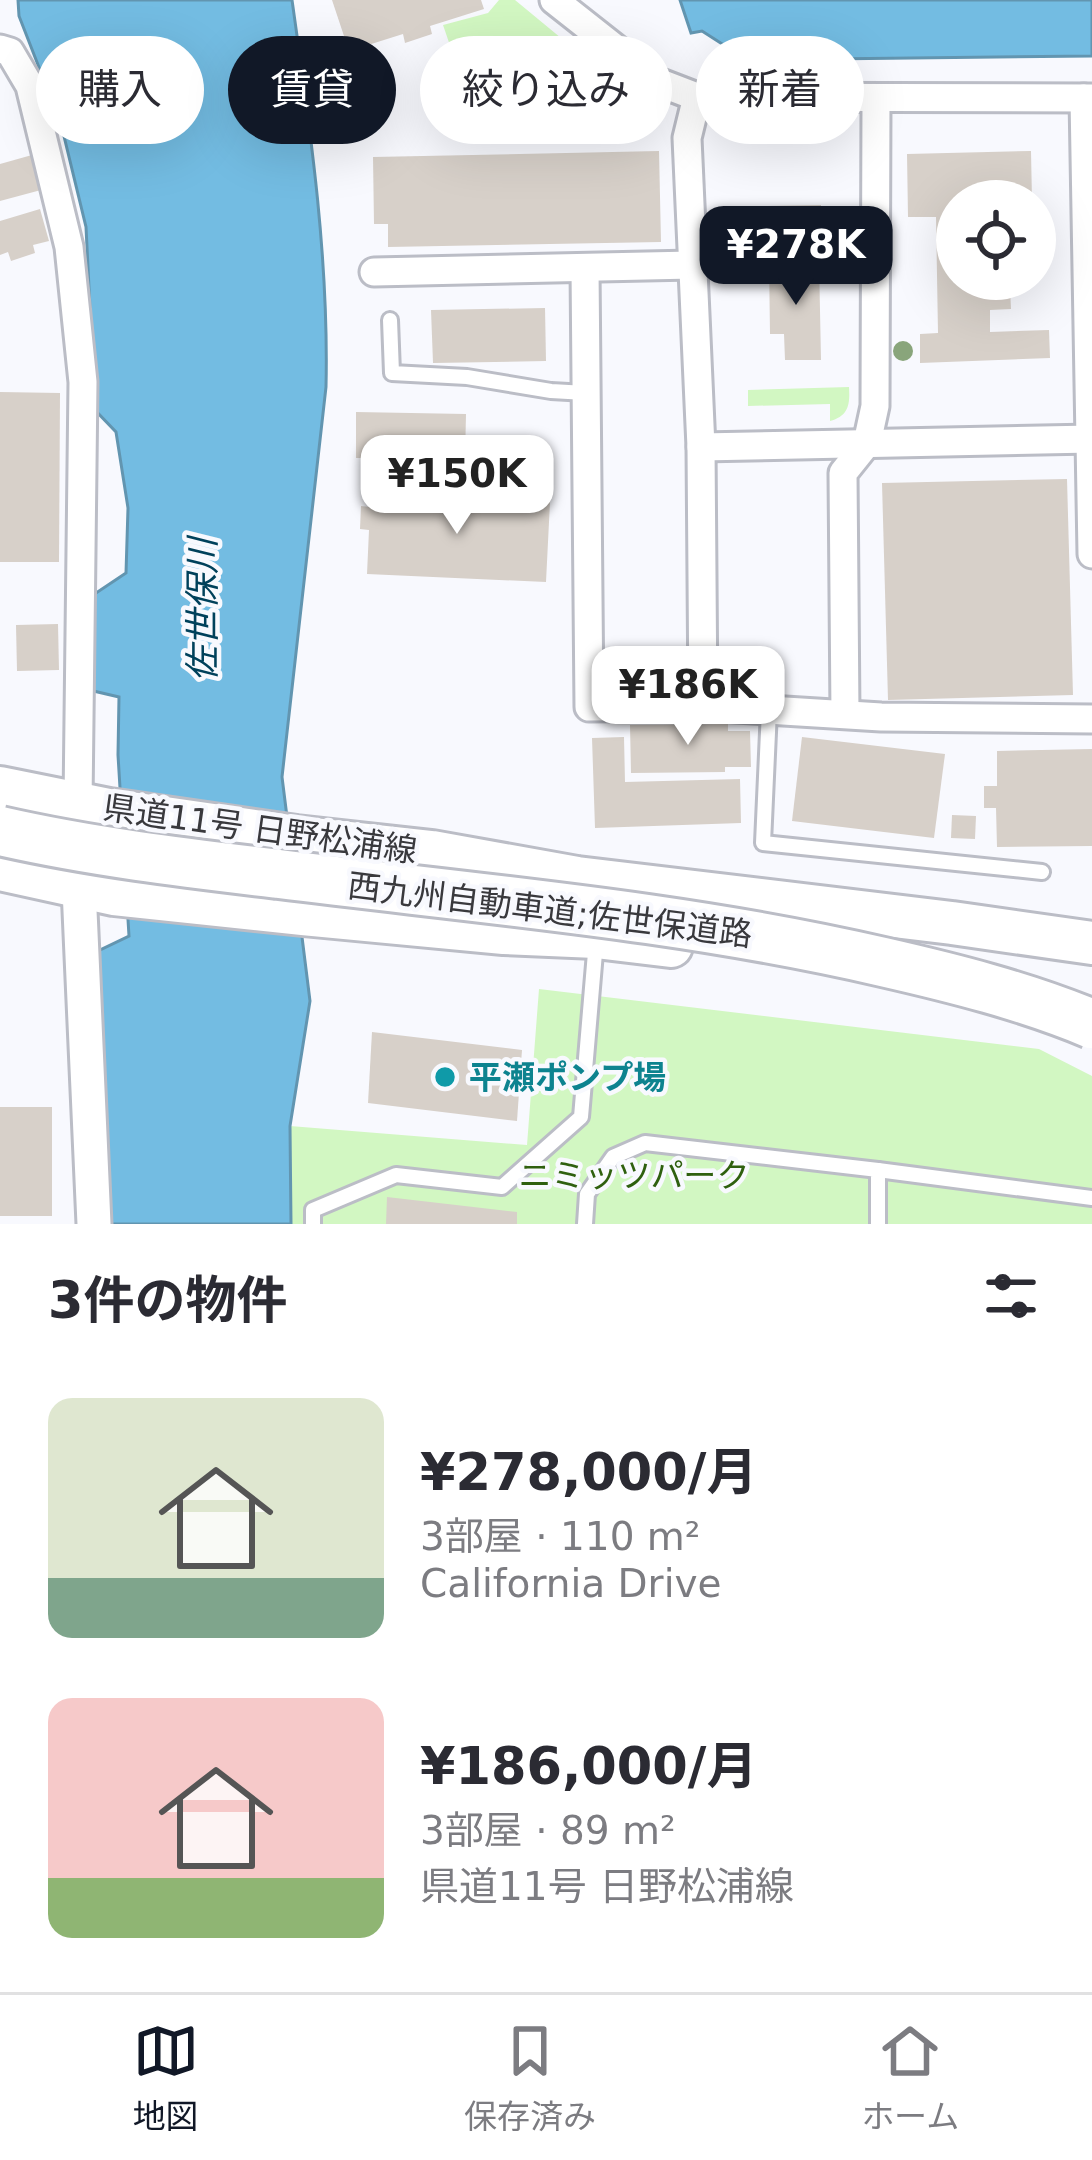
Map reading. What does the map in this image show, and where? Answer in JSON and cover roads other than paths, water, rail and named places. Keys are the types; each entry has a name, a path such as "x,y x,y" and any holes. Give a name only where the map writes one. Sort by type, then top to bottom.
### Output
{"highway":[{"name":"西九州自動車道;佐世保道路","path":"0,831 170,861 697,926 802,944 946,976 1092,1024"}],"main road":[{"name":"県道11号 日野松浦線","path":"0,788 577,878 1092,943"},
{"path":"0,869 96,890 504,933 596,937 1092,1001"}],"street":[{"path":"554,0 658,82 696,98"},
{"path":"0,50 10,52 30,86 69,247 83,382 96,890 94,1224"},
{"path":"864,98 1088,98 1092,554"},
{"path":"845,715 843,473 866,442 875,406 876,98"},
{"path":"696,102 687,137 701,447 703,706"},
{"path":"374,272 692,265"},
{"path":"585,269 589,706 1092,719"},
{"path":"701,447 1091,439"}],"lane":[{"path":"390,320 392,374 467,376 586,393"},
{"path":"769,710 763,843 1042,872"},
{"path":"313,1224 313,1210 396,1175 502,1187 581,1117 596,937"},
{"path":"585,1224 587,1194 613,1157 645,1144 1092,1198"},
{"path":"878,1170 878,1224"}],"water":[{"name":"佐世保川","path":"18,0 292,0 297,36 228,36 228,144 311,144 324,290 326,387 282,777 310,1001 290,1126 291,1224 106,1224 96,952 129,936 119,697 85,689 90,597 126,573 128,508 116,432 95,410 86,227 66,144 204,144 204,36 36,36 36,60 19,16"},
{"path":"680,0 1092,0 1092,56 864,59 864,36 691,33"}],"place":[{"name":"平瀬ポンプ場","path":"445,1077"}],"park label":[{"name":"ニミッツパーク","path":"634,1175"}]}
